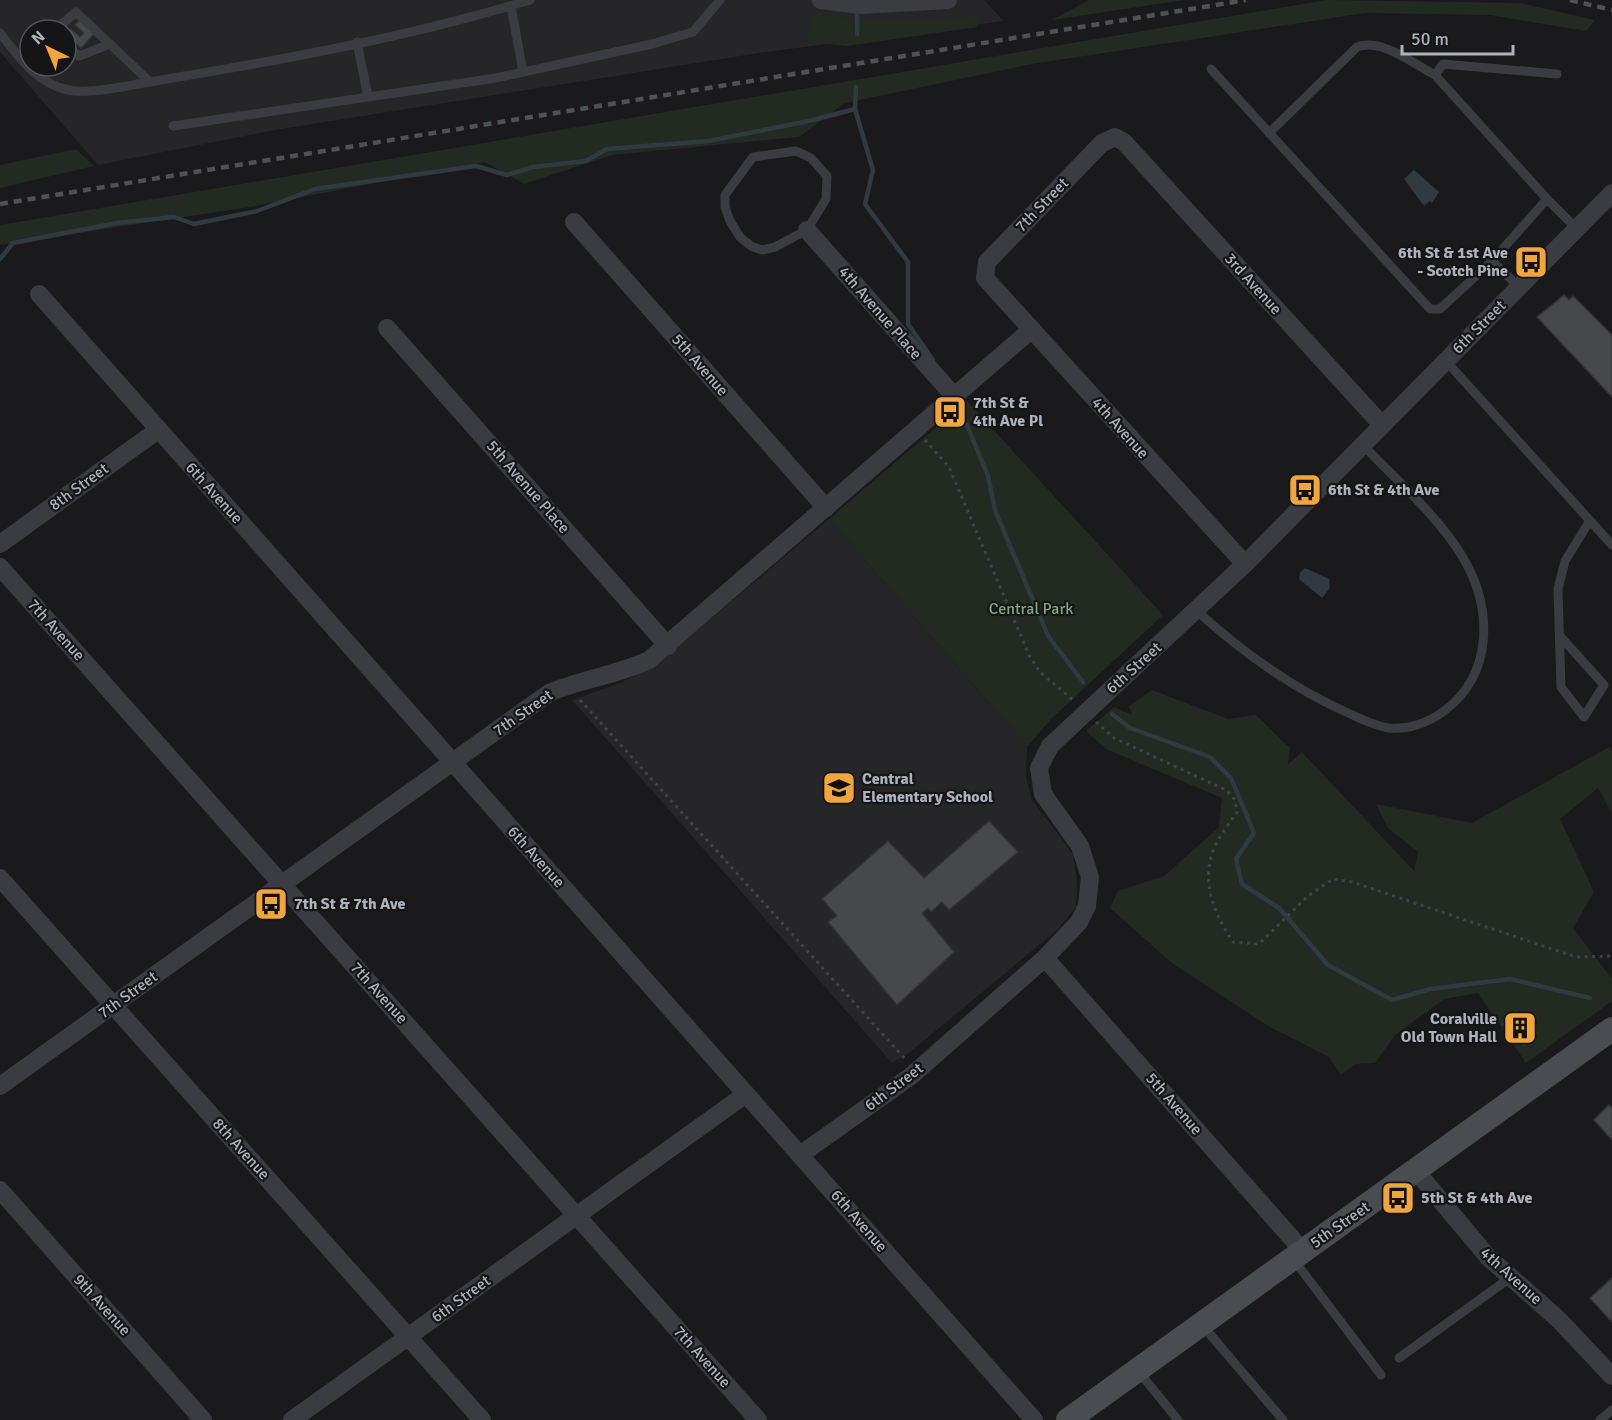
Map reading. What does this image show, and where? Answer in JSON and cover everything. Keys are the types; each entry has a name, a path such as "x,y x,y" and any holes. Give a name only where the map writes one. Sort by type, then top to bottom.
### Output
{"street":[{"path":"821,0 860,5 948,0"},
{"name":"7th Street","path":"995,291 985,278 987,262 1102,143 1115,137 1124,142"},
{"name":"3rd Avenue","path":"1124,142 1382,425"},
{"name":"6th Street","path":"800,1155 916,1071 1045,958 1079,922 1087,906 1090,877 1080,846 1043,794 1039,781 1043,757 1063,732 1197,611 1245,564 1612,193"},
{"name":"5th Avenue","path":"574,222 826,508"},
{"name":"4th Avenue Place","path":"807,230 954,396"},
{"name":"4th Avenue","path":"995,291 1245,564"},
{"name":"6th Avenue","path":"39,294 1034,1420"},
{"name":"5th Avenue Place","path":"387,328 668,646"},
{"name":"7th Street","path":"0,1086 549,693 567,685 628,670 649,660 668,646 1031,330"},
{"name":"8th Street","path":"0,544 159,430"},
{"name":"7th Avenue","path":"0,567 758,1420"},
{"name":"8th Avenue","path":"0,878 482,1420"},
{"name":"5th Avenue","path":"1045,958 1298,1254"},
{"name":"5th Street","path":"1068,1420 1612,1029"},
{"name":"6th Street","path":"292,1420 746,1094"},
{"name":"4th Avenue","path":"1416,1171 1462,1229 1488,1257 1558,1319 1612,1376"},
{"name":"9th Avenue","path":"0,1191 203,1420"}],"lane":[{"path":"0,33 29,70 52,86 71,91 150,82 241,66 357,42 530,0"},
{"path":"173,126 523,72 652,44 693,32 720,0"},
{"path":"511,6 523,72"},
{"path":"69,18 76,12 150,82"},
{"path":"357,42 368,97"},
{"path":"1269,133 1357,47 1368,43 1386,48 1435,75 1577,229"},
{"path":"78,55 110,44"},
{"path":"1435,75 1443,64 1557,74"},
{"path":"1211,69 1430,309 1440,309 1492,261 1547,199"},
{"path":"795,151 811,158 827,176 826,199 807,230 775,247 762,250 751,246 740,237 724,207 725,195 753,157 795,151"},
{"path":"1492,261 1519,287"},
{"path":"1446,361 1612,545"},
{"path":"1197,611 1227,638 1285,681 1366,721 1388,728 1424,723 1455,702 1470,686 1479,667 1483,645 1483,620 1476,586 1462,557 1446,534 1363,445"},
{"path":"1560,636 1604,685 1584,717 1561,687 1558,589 1564,561 1589,522"},
{"path":"1298,1254 1381,1375"},
{"path":"1399,1358 1511,1277"},
{"path":"1201,1324 1283,1420"},
{"path":"1137,1370 1178,1420"},
{"path":"1600,1420 1612,1410"}],"path":[{"path":"567,685 916,1071"},
{"path":"1281,923 1308,896 1333,879 1352,882 1576,957 1612,956"}],"shaded area":[{"path":"0,0 984,0 1004,21 759,53 275,130 98,165 23,78 78,78 78,18 18,18 18,73 0,52"},
{"path":"1414,170 1439,192 1432,203 1430,201 1424,206 1404,179"},
{"name":"Central Elementary School","path":"829,519 1027,747 1026,776 1032,800 1073,854 1077,880 1076,907 1057,930 909,1053 892,1063 572,700 615,685 654,667"},
{"path":"1305,568 1329,579 1330,588 1322,598 1299,579 1300,573"}],"green space":[{"path":"1089,0 1184,0 1052,20"},
{"path":"1326,0 1520,3 1595,20 1586,31 1490,15 1365,13 1032,64 845,103 799,137 612,155 524,184 485,162 250,207 0,245 0,225"},
{"path":"814,14 897,20 979,16 978,27 847,46 807,42"},
{"path":"76,149 94,166 0,188 0,165"},
{"name":"Central Park","path":"967,401 1163,615 1051,719 1027,747 829,519"},
{"path":"1152,690 1228,719 1256,715 1290,748 1288,764 1302,752 1414,871 1418,852 1388,828 1376,804 1472,823 1609,747 1612,752 1612,813 1598,788 1560,819 1594,892 1573,928 1612,979 1612,1001 1526,1063 1478,993 1444,999 1395,1035 1375,1063 1356,1064 1341,1075 1329,1057 1270,1027 1173,964 1110,908 1118,891 1164,876 1219,827 1222,798 1106,749 1086,731 1114,707 1132,715 1129,706"}],"building":[{"path":"80,20 94,34 81,48 78,45 78,35 80,37 84,33 78,28"},
{"path":"1564,295 1569,300 1573,296 1612,335 1612,397 1537,317"},
{"name":"Central Elementary School","path":"989,821 1018,852 949,910 942,902 931,912 928,908 922,913 954,952 897,1005 828,922 837,916 822,899 888,841 924,878"},
{"name":"Coralville Old Town Hall","path":"1516,1011 1537,1033 1524,1046 1502,1024"},
{"path":"1609,1105 1612,1108 1612,1140 1594,1120"},
{"path":"1612,1278 1612,1322 1590,1298"}],"waterway":[{"path":"857,15 857,34"},
{"path":"856,87 855,109 873,170 865,204 908,262 908,324 933,360"},
{"path":"0,259 13,243 117,223 174,217 194,224 257,211 315,189 476,166 507,175 533,167 586,161 607,149 709,141 809,121 855,109"},
{"path":"967,425 988,476 995,510 1048,636 1083,682"},
{"path":"1112,714 1130,728 1210,757 1231,778 1254,833 1236,859 1242,884 1279,908 1328,965 1392,1000 1430,989 1510,979 1590,998"}],"railway":[{"path":"0,204 1246,0"},
{"path":"1570,0 1612,10"}],"place":[{"name":"6th St & 1st Ave - Scotch Pine","path":"1531,262"},
{"name":"7th St & 4th Ave Pl","path":"950,412"},
{"name":"6th St & 4th Ave","path":"1305,490"},
{"name":"Central Elementary School","path":"839,788"},
{"name":"7th St & 7th Ave","path":"271,904"},
{"name":"Coralville Old Town Hall","path":"1520,1028"},
{"name":"5th St & 4th Ave","path":"1398,1198"}]}
